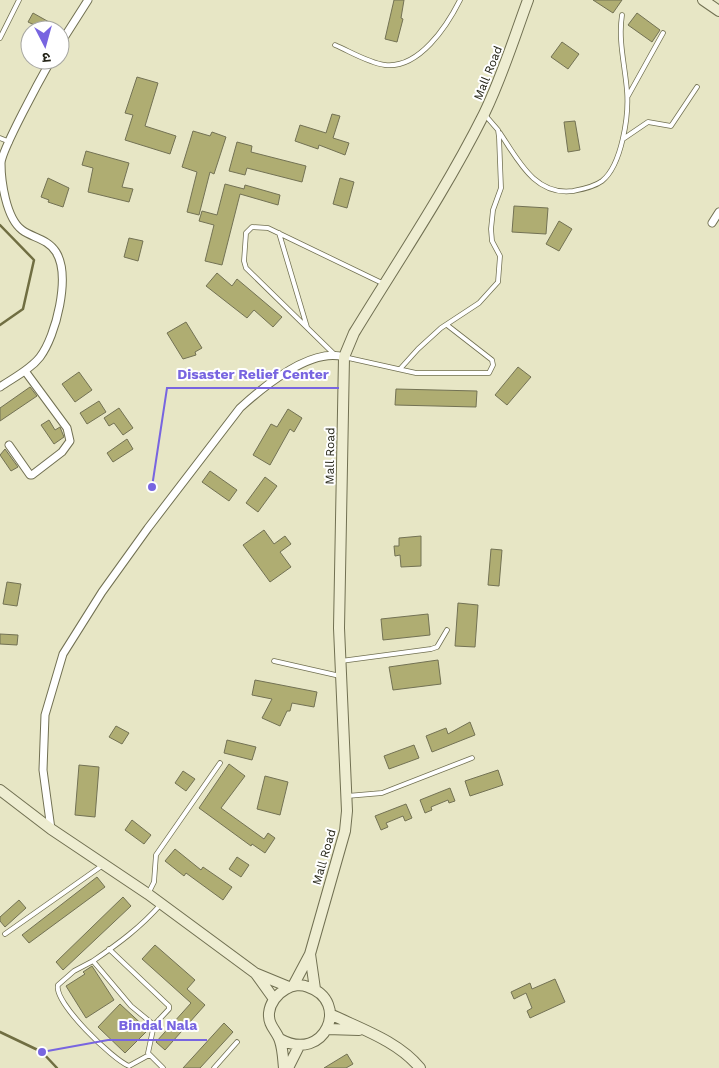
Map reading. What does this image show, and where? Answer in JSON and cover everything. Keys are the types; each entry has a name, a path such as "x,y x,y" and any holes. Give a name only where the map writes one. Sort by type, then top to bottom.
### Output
{"street":[{"path":"70,28 88,0"},
{"name":"Mall Road","path":"310,954 345,831 348,796 339,628 344,357 354,334 450,176 484,114 501,77 528,0"},
{"path":"703,0 719,11"},
{"path":"0,387 39,358 48,344 58,311 62,270 56,252 48,243 22,230 12,219 7,208 1,159 46,70"},
{"path":"712,223 719,212"},
{"path":"51,829 43,770 45,715 63,654 102,592 148,528 240,408 290,370 322,356 334,354 344,357"},
{"path":"9,446 30,475 32,475 62,452 70,441 66,428 24,371"},
{"path":"0,790 51,829 148,894 255,974 274,999"},
{"path":"284,1068 280,1039 271,1027 269,1013 274,999 291,986 310,954"},
{"path":"310,954 315,989"},
{"path":"255,974 291,986 304,985 315,989 325,1000 330,1014 327,1029 320,1038 311,1044 300,1046 280,1039"},
{"path":"330,1014 409,1054 420,1068"},
{"path":"327,1029 363,1030"},
{"path":"288,1068 300,1046"}],"lane":[{"path":"0,38 19,0"},
{"path":"335,45 379,64 387,66 402,63 414,58 430,44 460,0"},
{"path":"484,114 498,130 532,179 551,188 569,191 585,189 602,181 612,168 623,139 627,98 620,30 622,15"},
{"path":"627,98 663,33"},
{"path":"623,139 648,122 671,126 697,87"},
{"path":"400,370 418,349 447,325 480,303 499,278 500,256 492,241 491,229 493,210 501,188 498,130"},
{"path":"0,138 10,142"},
{"path":"334,354 246,268 244,261 246,232 252,227 268,228 384,284"},
{"path":"279,233 308,329"},
{"path":"344,357 400,370 432,374 489,373 492,360 447,325"},
{"path":"341,661 431,650 437,647 447,630"},
{"path":"274,660 342,676"},
{"path":"348,796 382,793 472,758"},
{"path":"148,894 154,882 156,855 220,763"},
{"path":"5,934 103,865"},
{"path":"148,1055 129,1066 120,1061 86,1031 58,994 58,985 74,971 93,961 134,932 161,904"},
{"path":"109,949 169,1006 169,1010 154,1025 147,1049 148,1055 163,1068"},
{"path":"93,961 131,1006 154,1025"},
{"path":"214,1068 237,1042"}],"building":[{"path":"394,0 404,0 401,18 403,19 397,42 385,39"},
{"path":"593,0 622,0 613,13"},
{"path":"33,13 45,20 29,20"},
{"path":"637,13 660,30 652,42 628,25"},
{"path":"562,42 579,54 568,69 551,57"},
{"path":"137,77 158,83 145,126 176,136 170,154 125,140 133,115 125,113"},
{"path":"332,114 340,116 333,138 349,143 345,155 319,145 318,149 295,141 300,125 326,133"},
{"path":"575,121 580,150 568,152 564,122"},
{"path":"193,131 210,136 212,132 226,137 214,174 210,172 199,215 187,212 197,172 182,167"},
{"path":"237,142 252,146 251,152 306,166 302,182 247,168 245,175 229,171"},
{"path":"86,151 129,163 122,187 133,189 129,202 88,192 93,168 82,165"},
{"path":"48,178 69,188 63,207 48,202 49,200 41,197"},
{"path":"340,178 354,182 347,208 333,204"},
{"path":"225,184 244,189 245,185 280,195 278,205 240,194 222,265 205,261 214,225 199,221 202,211 217,215"},
{"path":"514,206 548,208 546,234 512,232"},
{"path":"559,221 572,229 559,251 546,244"},
{"path":"129,238 143,241 138,261 124,257"},
{"path":"217,273 232,286 237,279 282,317 273,327 254,310 247,318 206,286"},
{"path":"186,322 202,348 195,352 196,355 183,359 167,333"},
{"path":"518,367 531,377 507,405 495,395"},
{"path":"79,372 92,390 75,402 62,384"},
{"path":"30,387 37,396 0,421 0,408"},
{"path":"396,389 477,391 476,407 395,405"},
{"path":"99,401 106,412 87,424 80,413"},
{"path":"119,408 133,428 123,435 114,423 109,426 104,418"},
{"path":"288,409 302,418 294,432 290,429 270,465 253,455 271,424 277,427"},
{"path":"49,420 55,430 60,427 64,437 54,444 41,425"},
{"path":"127,439 133,449 113,462 107,453"},
{"path":"5,449 18,467 11,471 0,455"},
{"path":"210,471 237,490 229,501 202,482"},
{"path":"265,477 277,486 258,512 246,503"},
{"path":"264,530 274,544 285,536 291,544 280,552 291,567 270,582 243,545"},
{"path":"421,536 421,566 401,567 400,555 395,556 394,546 399,546 399,538"},
{"path":"491,549 502,550 499,586 488,585"},
{"path":"7,582 21,584 17,606 3,604"},
{"path":"458,603 478,605 475,647 455,646"},
{"path":"428,614 430,635 383,640 381,619"},
{"path":"0,634 18,635 17,645 0,644"},
{"path":"438,660 441,684 393,690 389,667"},
{"path":"255,680 317,692 314,707 292,703 290,711 287,711 280,726 262,718 272,699 252,695"},
{"path":"470,722 475,735 432,752 426,736 446,728 448,734"},
{"path":"116,726 129,733 122,744 109,737"},
{"path":"227,740 256,747 252,760 224,753"},
{"path":"414,745 419,758 389,769 384,756"},
{"path":"229,764 245,776 221,808 264,839 268,833 275,838 265,853 252,844 251,846 199,808"},
{"path":"79,765 99,767 95,817 75,815"},
{"path":"498,770 503,785 470,796 465,781"},
{"path":"183,771 195,779 186,791 175,783"},
{"path":"265,776 288,782 280,815 257,809"},
{"path":"450,788 455,801 449,803 448,800 431,807 432,810 425,813 420,800"},
{"path":"406,804 412,818 405,821 403,816 386,823 388,827 381,830 375,816"},
{"path":"132,820 151,835 144,844 125,830"},
{"path":"175,849 201,870 203,867 232,887 223,900 186,873 184,876 165,861"},
{"path":"237,857 249,865 241,877 229,869"},
{"path":"97,877 105,887 29,943 22,935"},
{"path":"123,897 131,906 63,970 56,962"},
{"path":"19,900 26,908 5,927 0,921 0,917"},
{"path":"155,945 195,980 187,989 205,1005 165,1050 156,1042 191,1003 142,959"},
{"path":"92,966 114,1000 86,1018 66,986 85,974 83,972"},
{"path":"555,979 565,1002 530,1018 527,1011 532,1008 526,993 514,999 511,992 530,983 532,989"},
{"path":"120,1004 148,1030 125,1053 98,1027"},
{"path":"224,1023 233,1032 200,1068 183,1068"},
{"path":"347,1054 353,1064 346,1068 324,1068"}],"waterway":[{"path":"0,225 34,260 23,309 0,325"},
{"path":"0,1032 42,1052 57,1068"}],"place":[{"name":"Disaster Relief Center","path":"152,487"},
{"name":"Bindal Nala","path":"42,1052"}]}
